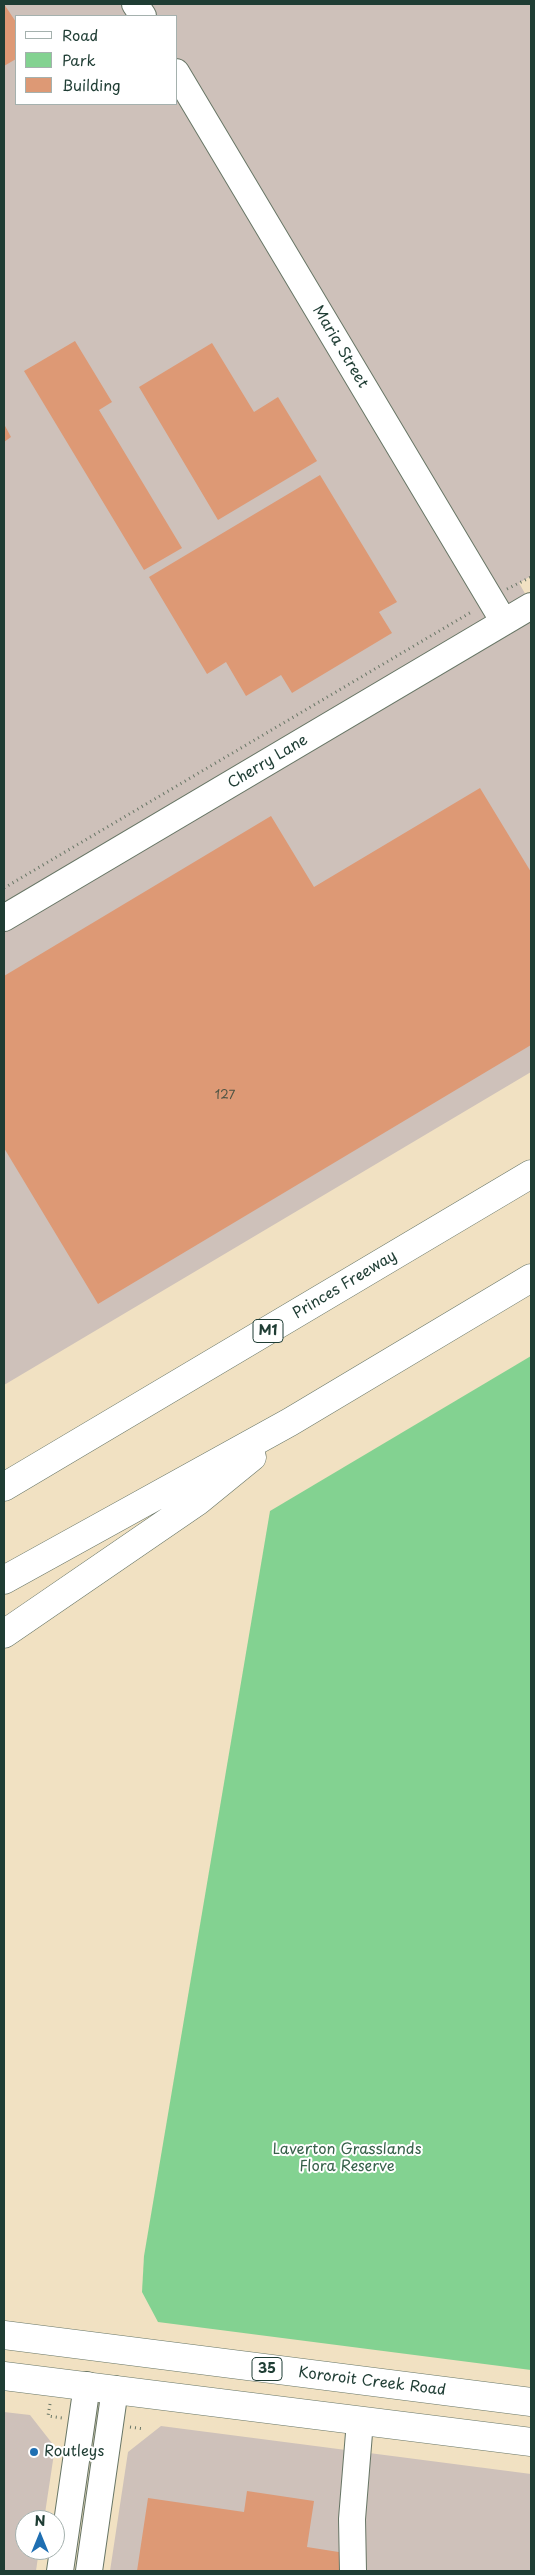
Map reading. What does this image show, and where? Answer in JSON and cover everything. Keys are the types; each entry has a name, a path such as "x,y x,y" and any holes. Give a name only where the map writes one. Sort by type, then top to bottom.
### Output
{"main road":[{"name":"Princes Freeway","path":"4,1488 531,1174"},
{"path":"4,1580 290,1422 531,1278"},
{"path":"4,1634 198,1501 249,1460 290,1422"},
{"name":"Kororoit Creek Road","path":"4,2335 531,2402"},
{"path":"87,2385 107,2348"},
{"path":"107,2348 115,2389"},
{"path":"4,2376 531,2442"}],"street":[{"path":"135,4 142,15"},
{"name":"Maria Street","path":"178,75 498,612"},
{"name":"Cherry Lane","path":"4,918 498,612 531,606"},
{"path":"60,2571 87,2385"},
{"path":"89,2571 115,2389"},
{"path":"353,2571 352,2519 360,2420"},
{"path":"70,2505 87,2513 96,2521"}],"path":[{"path":"4,888 498,612 512,586 531,577"}],"shaded area":[{"path":"4,4 531,4 531,576 519,583 531,604 531,1072 4,1385"},
{"path":"4,2412 30,2415 55,2447 46,2510 15,2510 15,2560 38,2560 36,2571 4,2571"},
{"path":"161,2426 531,2474 531,2571 110,2571 128,2452"}],"green space":[{"name":"Laverton Grasslands Flora Reserve","path":"531,1356 531,2370 158,2322 142,2292 144,2256 270,1511"}],"building":[{"path":"4,4 15,20 15,60 4,66"},
{"path":"75,341 112,402 99,410 182,548 144,570 24,371"},
{"path":"212,343 254,412 278,397 317,461 218,520 139,387"},
{"path":"4,424 11,437 4,442"},
{"path":"320,475 397,602 379,612 392,633 292,693 281,675 246,696 226,662 207,674 149,577"},
{"path":"480,788 531,872 531,1045 98,1304 4,1148 4,976 271,816 314,887"},
{"path":"247,2491 314,2501 307,2547 345,2553 342,2571 137,2571 148,2498 244,2512"}],"place":[{"name":"Routleys","path":"34,2452"}]}
